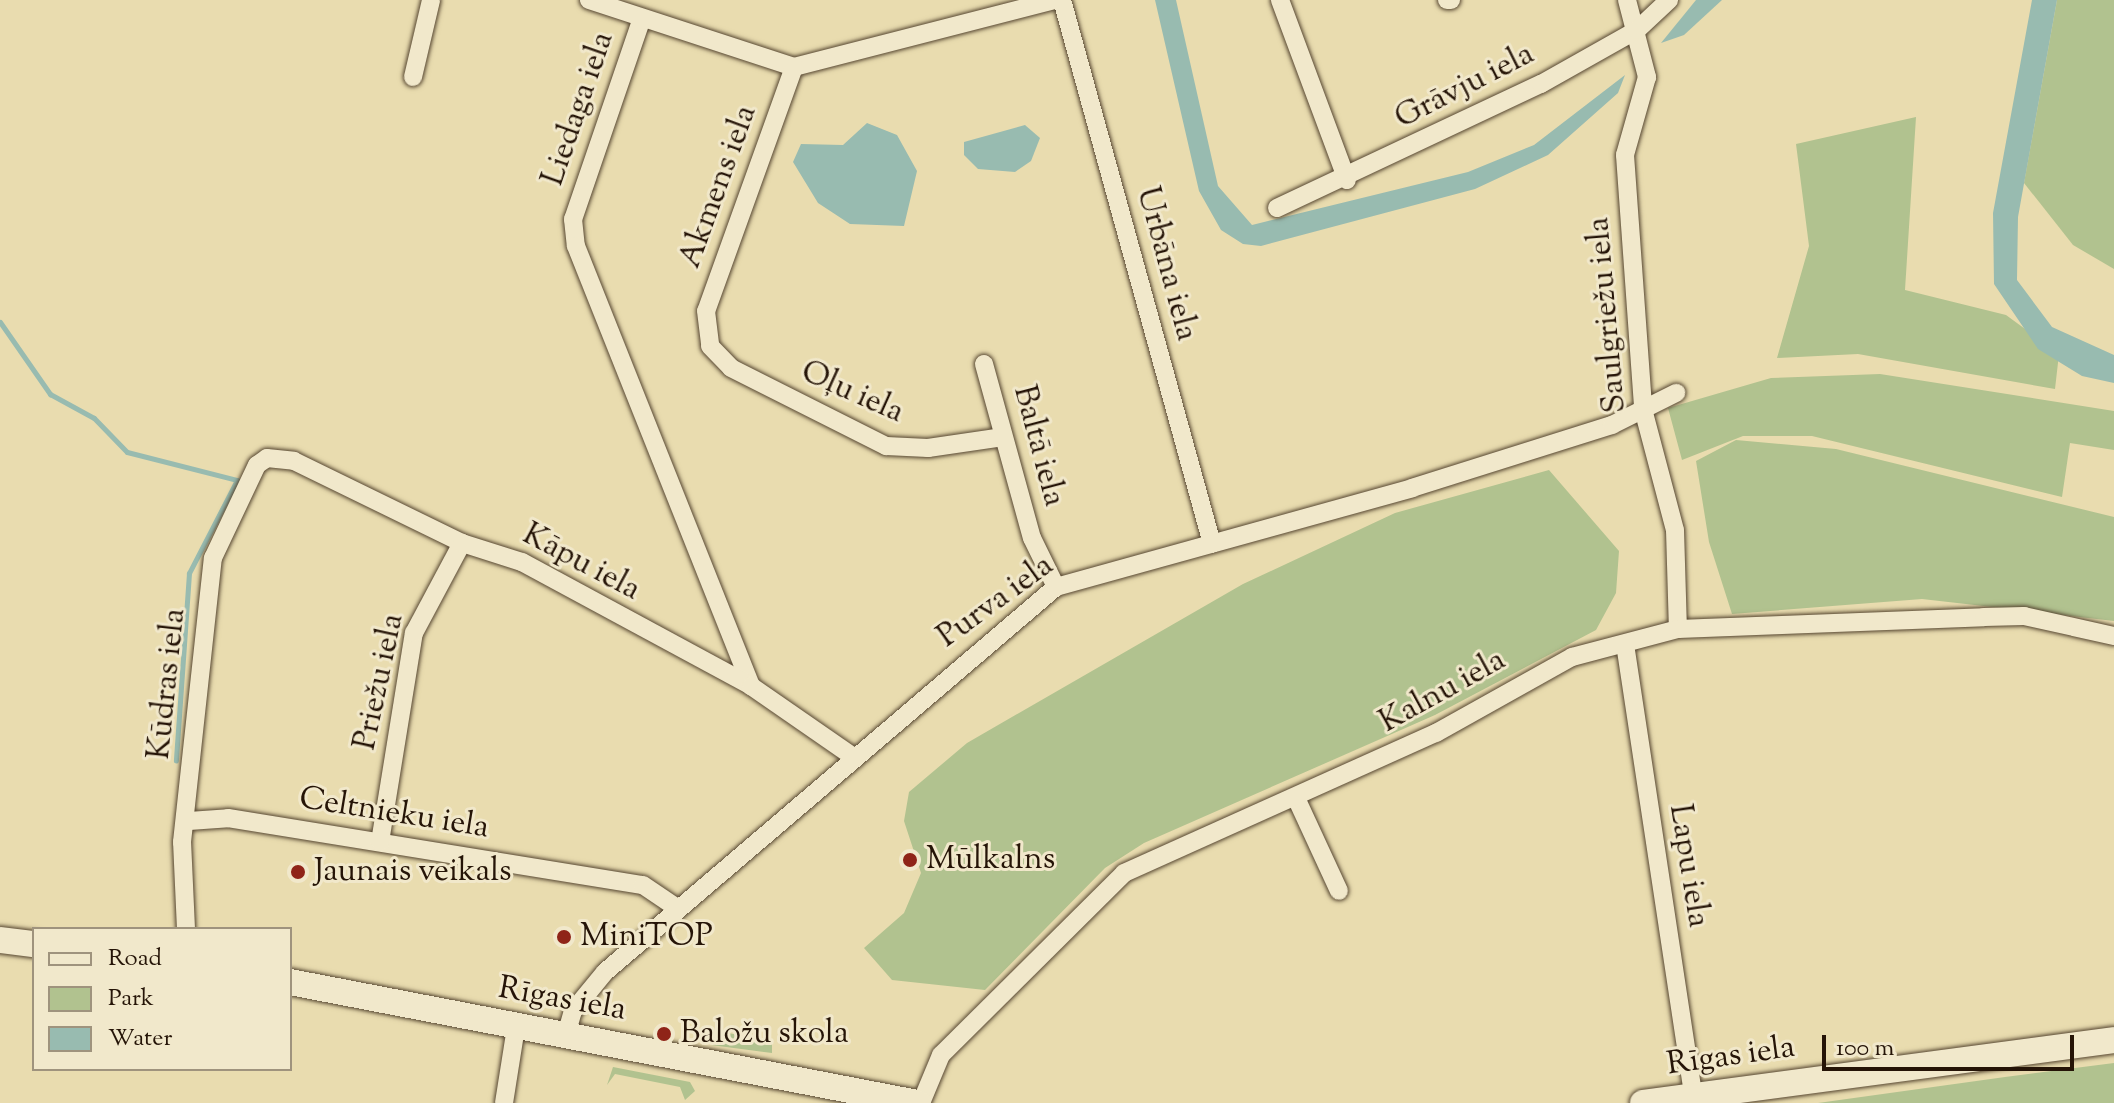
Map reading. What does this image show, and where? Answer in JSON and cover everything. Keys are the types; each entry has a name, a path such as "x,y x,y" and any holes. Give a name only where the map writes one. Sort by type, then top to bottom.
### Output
{"main road":[{"path":"0,940 32,944"},
{"name":"Rīgas iela","path":"292,982 919,1103"},
{"name":"Rīgas iela","path":"1643,1103 2114,1040"}],"street":[{"path":"413,77 431,0"},
{"path":"589,0 794,67 1055,0"},
{"name":"Urbāna iela","path":"1062,0 1212,544"},
{"path":"1280,0 1347,180"},
{"name":"Saulgriežu iela","path":"1627,0 1647,77 1625,155 1643,409 1675,530 1678,629"},
{"name":"Grāvju iela","path":"1277,208 1347,180 1637,30 1669,0"},
{"name":"Liedaga iela","path":"642,18 573,219 576,246 751,686"},
{"name":"Akmens iela","path":"706,328 794,67"},
{"name":"Oļu iela","path":"706,328 710,346 731,368 886,446 928,448 1003,437"},
{"name":"Baltā iela","path":"984,364 1032,538 1056,587"},
{"name":"Purva iela","path":"566,1035 586,992 677,908 852,756 1056,587 1412,488 1643,409 1676,393"},
{"name":"Kāpu iela","path":"267,458 294,461 462,543 522,562 751,686 852,756"},
{"name":"Kūdras iela","path":"186,927 182,842 189,821 213,558 257,465 267,458"},
{"name":"Priežu iela","path":"380,842 414,633 462,543"},
{"name":"Kalnu iela","path":"919,1103 941,1055 1124,873 1297,800 1436,733 1542,671 1678,629 2024,616 2114,636"},
{"name":"Lapu iela","path":"1625,644 1693,1096"},
{"path":"1297,800 1339,891"},
{"name":"Celtnieku iela","path":"189,821 208,816 656,887 677,908"},
{"path":"504,1103 516,1027"}],"green space":[{"path":"2057,0 2114,0 2114,269 2073,245 2024,183"},
{"path":"1916,117 1905,290 2006,315 2059,354 2055,389 1858,354 1777,358 1809,246 1796,144"},
{"path":"1880,374 2114,411 2114,450 2070,443 2062,497 1812,436 1743,436 1682,460 1668,408 1771,378"},
{"path":"1736,440 1836,449 2114,517 2114,621 1922,599 1732,614 1709,542 1696,461"},
{"path":"1549,470 1619,551 1616,593 1596,630 1435,715 1144,843 1105,868 985,990 892,980 864,948 904,913 921,873 904,821 909,792 967,743 1243,584 1395,513"},
{"path":"714,1030 772,1042 772,1053 711,1045"},
{"path":"2114,1063 2114,1103 1818,1103 2005,1077"},
{"path":"613,1067 690,1082 695,1091 685,1100 680,1087 615,1074 607,1085"}],"water":[{"path":"1155,0 1176,0 1218,186 1252,225 1468,172 1534,145 1625,75 1618,93 1548,155 1475,189 1261,246 1243,244 1221,230 1199,191"},
{"path":"1696,0 1722,0 1684,35 1661,43"},
{"path":"2032,0 2057,0 2018,217 2017,280 2052,327 2114,355 2114,383 2082,376 2038,349 1994,284 1993,213"},
{"path":"867,123 897,135 917,171 904,226 850,224 818,203 793,162 801,144 843,145"},
{"path":"1025,125 1040,138 1031,161 1015,172 978,169 964,155 964,142"}],"waterway":[{"path":"0,322 50,394 94,418 127,452 237,480 189,573 176,761"}],"place":[{"name":"Mūlkalns","path":"910,860"},
{"name":"Jaunais veikals","path":"298,872"},
{"name":"MiniTOP","path":"564,937"},
{"name":"Baložu skola","path":"664,1034"}]}
